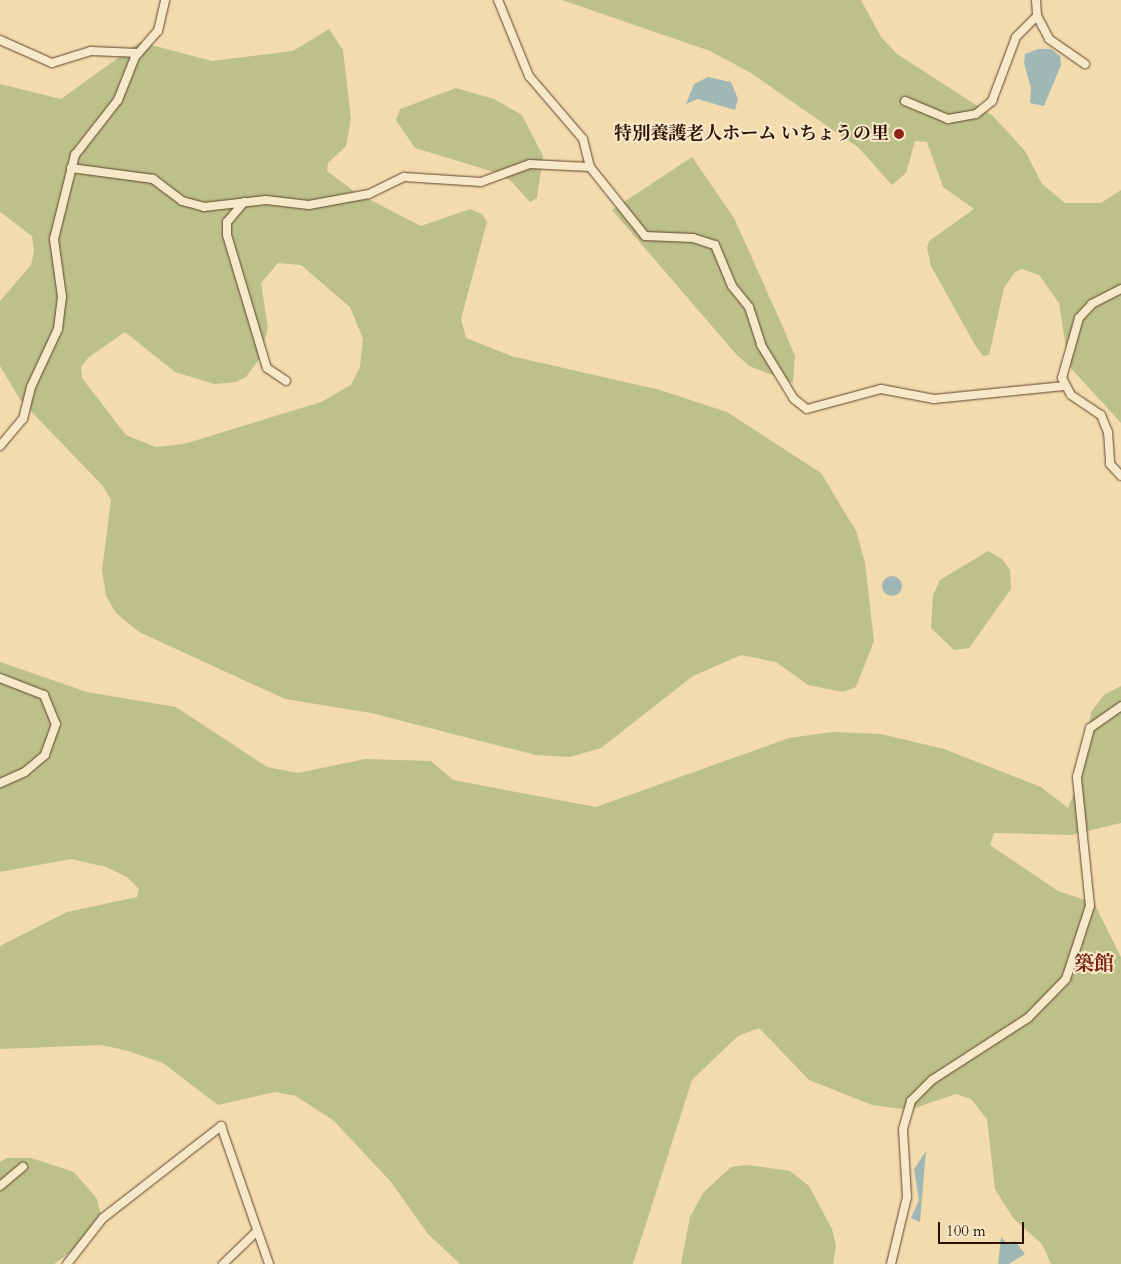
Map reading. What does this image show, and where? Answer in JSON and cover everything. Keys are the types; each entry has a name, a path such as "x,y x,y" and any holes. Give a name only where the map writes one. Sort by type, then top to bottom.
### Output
{"street":[{"path":"0,446 23,419 31,388 58,328 62,297 54,239 71,168 82,145 118,100 138,53 158,30 165,0"},
{"path":"498,0 529,76 583,139 590,167 645,236 693,238 715,245 732,286 749,307 761,345 794,399 807,409 882,389 934,399 1064,386 1101,415 1108,432 1110,464 1121,476"},
{"path":"1036,0 1037,16 1049,39 1085,64"},
{"path":"905,101 948,119 976,114 992,101 1016,37 1037,16"},
{"path":"0,40 52,63 91,51 138,53"},
{"path":"71,168 153,179 190,205 282,200 309,205 369,194 404,177 474,182 530,164 590,167"},
{"path":"244,202 227,222 227,235 267,368 286,381"},
{"path":"1064,386 1063,365 1079,318 1092,304 1121,289"},
{"path":"0,678 44,695 56,724 45,755 25,772 0,783"},
{"path":"891,1264 906,1197 903,1129 911,1101 932,1080 1028,1018 1066,978 1090,906 1077,777 1090,728 1121,706"},
{"path":"67,1264 103,1218 221,1126 269,1264"},
{"path":"0,1186 23,1167"},
{"path":"223,1264 257,1231"}],"green space":[{"path":"562,0 861,0 881,37 897,54 993,116 1025,151 1042,184 1065,203 1101,203 1121,190 1121,423 1069,366 1059,303 1039,275 1022,269 1015,272 1004,288 989,355 983,356 975,345 931,266 927,248 929,241 974,209 943,187 927,142 915,141 906,173 892,185 859,148 751,73 710,51"},
{"path":"329,29 343,50 351,119 346,146 328,163 327,171 355,192 421,226 470,209 482,214 487,222 461,319 466,338 511,356 660,390 727,412 821,473 856,531 865,563 874,641 856,687 843,692 808,685 776,662 741,655 693,676 601,748 570,757 536,755 371,713 285,699 139,632 116,613 106,596 102,570 111,500 103,486 21,401 0,366 0,301 31,265 34,251 32,236 0,212 0,84 61,99 140,42 212,61 293,51","holes":["278,263 301,265 350,307 363,339 360,367 351,385 321,402 184,444 156,447 126,435 82,378 81,367 89,357 125,332 175,372 214,384 236,382 246,377 260,358 268,328 261,283"]},
{"path":"456,88 494,99 522,115 543,156 537,198 530,202 511,181 494,172 415,148 396,120 400,109"},
{"path":"692,157 734,218 782,325 795,356 793,383 749,366 736,354 612,210"},
{"path":"988,551 1002,559 1010,570 1011,589 969,648 954,650 931,628 933,595 940,580"},
{"path":"0,662 87,692 176,707 267,767 298,773 365,759 431,761 453,780 596,807 789,738 832,732 881,734 944,749 1041,787 1068,808 1082,773 1091,712 1104,695 1121,686 1121,823 1071,835 994,833 990,845 1058,891 1094,903 1121,957 1121,1264 1051,1264 1042,1244 1013,1218 995,1189 987,1119 971,1099 956,1094 909,1110 872,1105 809,1080 759,1028 738,1036 692,1080 633,1264 460,1264 428,1234 391,1182 334,1121 296,1096 275,1092 218,1105 163,1063 128,1051 102,1045 0,1049 0,946 67,912 137,897 139,889 127,877 106,867 71,859 0,872"},
{"path":"7,1158 31,1158 74,1172 97,1199 101,1216 89,1239 54,1264 0,1264 0,1162"},
{"path":"747,1165 790,1171 809,1186 832,1229 836,1246 833,1264 681,1264 690,1217 703,1193 731,1167"}],"water":[{"path":"1038,49 1051,49 1060,56 1061,65 1044,106 1030,103 1031,88 1024,63 1025,54"},
{"path":"708,77 731,82 738,99 735,110 698,99 686,104 694,84"},
{"path":"892,576 899,579 902,586 899,593 892,596 885,593 882,586 885,579"},
{"path":"926,1151 920,1222 911,1218 919,1200 914,1169"},
{"path":"1001,1237 1007,1243 1015,1241 1025,1254 1009,1264 998,1264"}],"place":[{"name":"特別養護老人ホーム いちょうの里","path":"899,134"}],"district":[{"name":"築館","path":"1094,963"}]}
